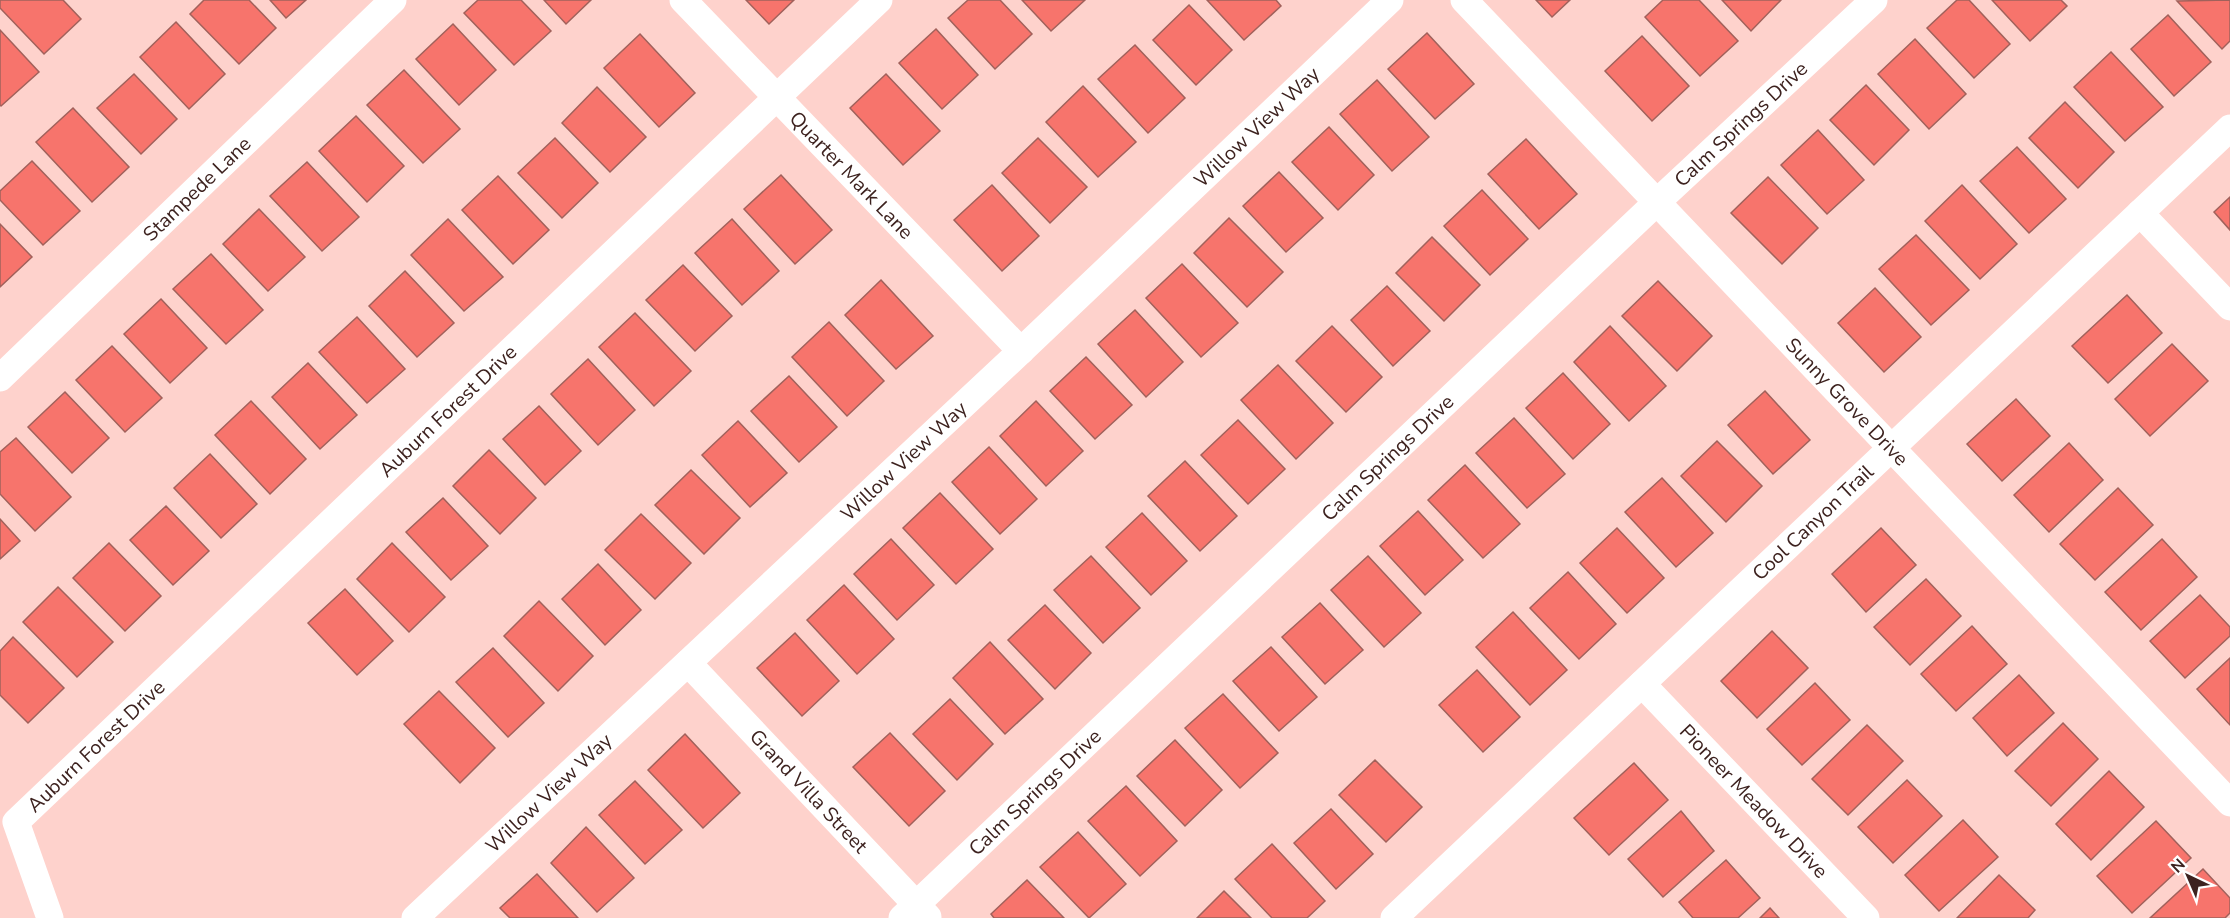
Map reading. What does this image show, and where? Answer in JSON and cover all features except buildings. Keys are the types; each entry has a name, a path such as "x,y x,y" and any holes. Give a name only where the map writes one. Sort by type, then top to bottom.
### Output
{"street":[{"name":"Stampede Lane","path":"0,378 393,0"},
{"name":"Quarter Mark Lane","path":"683,0 1021,351"},
{"name":"Auburn Forest Drive","path":"50,918 16,822 879,0"},
{"name":"Willow View Way","path":"415,918 1021,351 1390,0"},
{"name":"Sunny Grove Drive","path":"1464,0 2230,803"},
{"name":"Calm Springs Drive","path":"916,913 1657,202 1874,0"},
{"name":"Cool Canyon Trail","path":"1395,918 2230,128"},
{"path":"2140,213 2230,307"},
{"name":"Grand Villa Street","path":"688,663 916,913"},
{"name":"Pioneer Meadow Drive","path":"1642,684 1866,918"}]}
